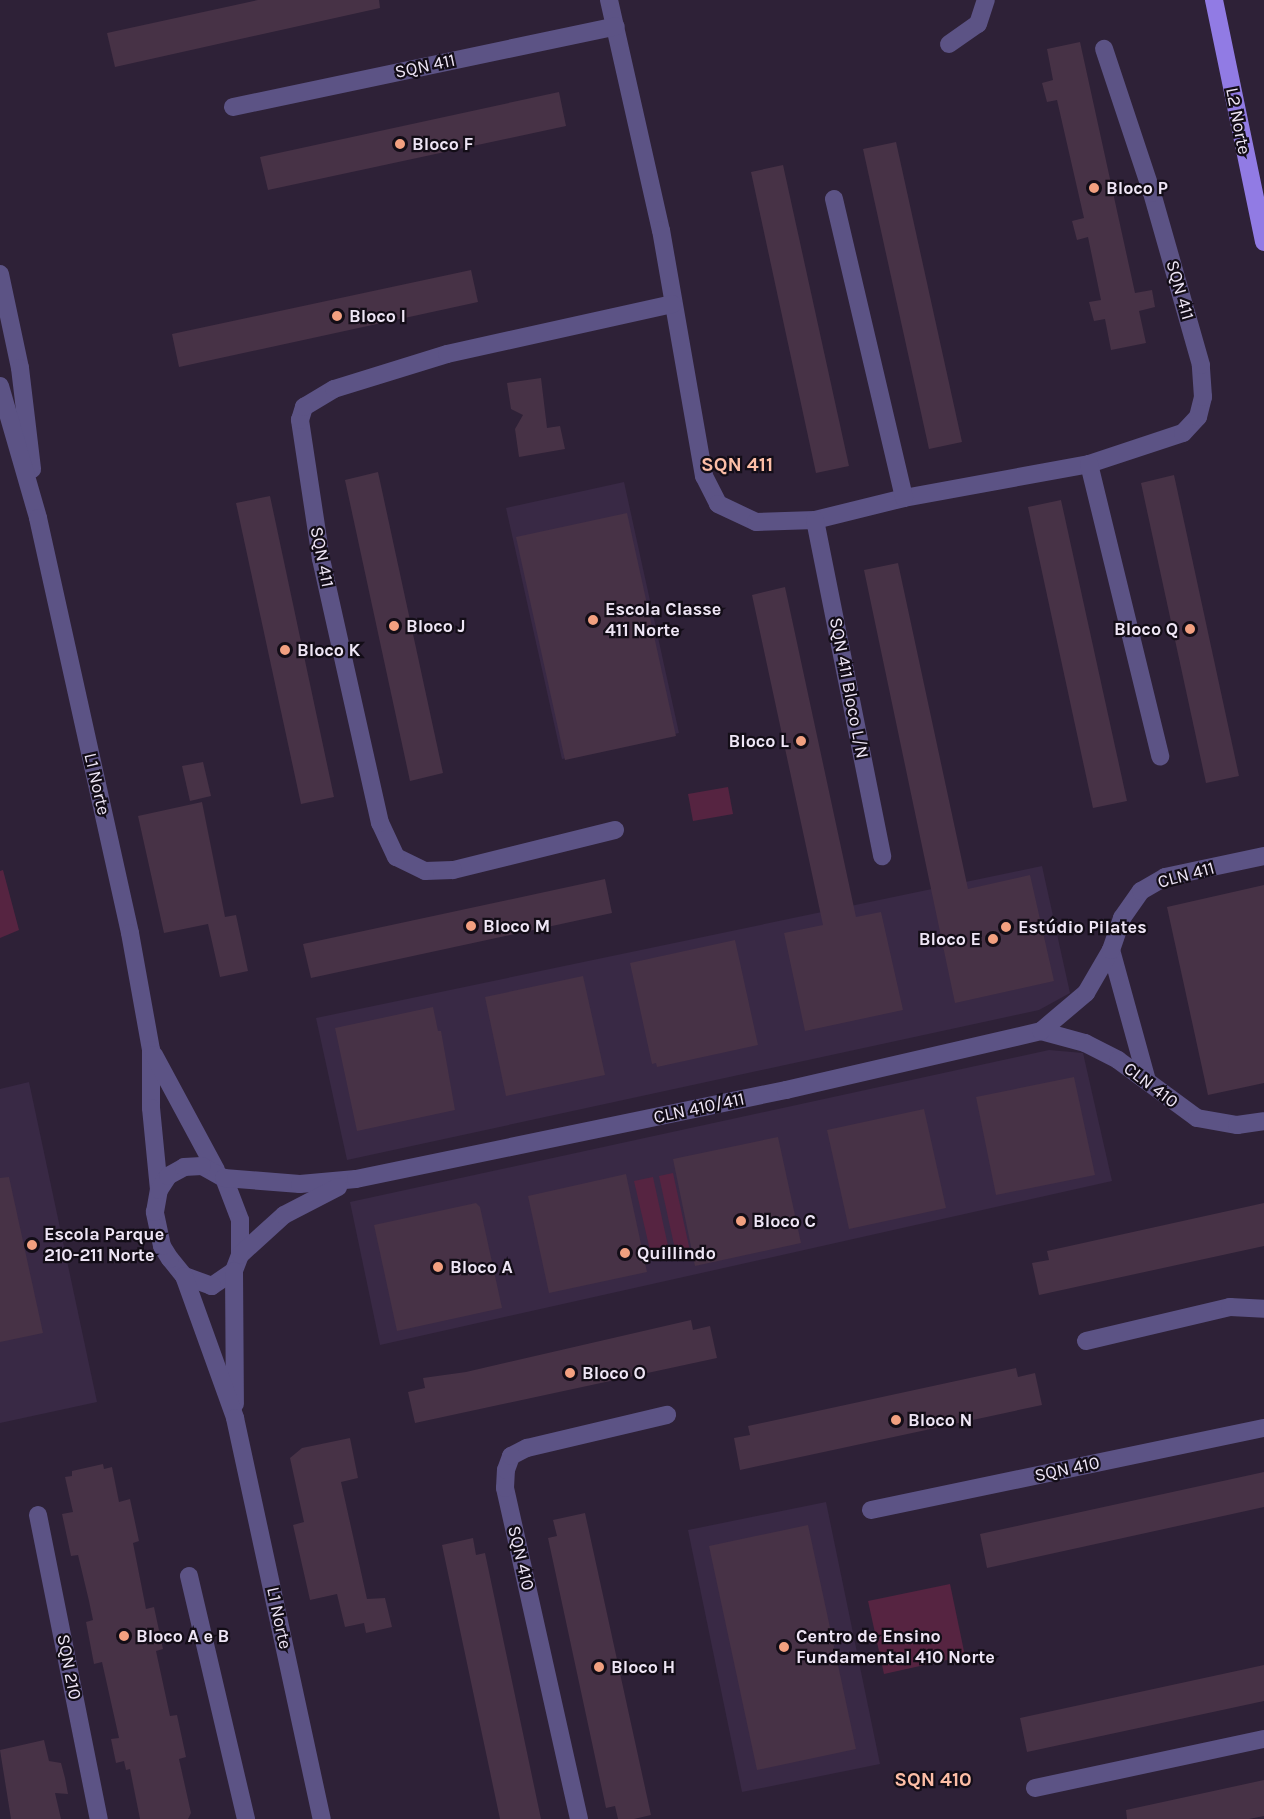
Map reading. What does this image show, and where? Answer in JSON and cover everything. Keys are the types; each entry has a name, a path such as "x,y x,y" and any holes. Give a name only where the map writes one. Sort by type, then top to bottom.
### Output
{"main road":[{"name":"L2 Norte","path":"1215,0 1264,242"}],"street":[{"name":"SQN 411","path":"609,0 661,230 704,476 718,504 756,522 815,520 904,498 1089,464 1183,433 1198,417 1203,397 1198,354 1152,193 1104,49"},
{"path":"949,44 978,24 986,0"},
{"name":"SQN 411","path":"233,107 616,26"},
{"path":"834,199 904,498"},
{"name":"L1 Norte","path":"0,274 20,368 38,518"},
{"name":"SQN 411","path":"615,830 453,870 425,871 396,857 380,823 321,559 300,420 304,407 316,397 447,354 673,304"},
{"name":"L1 Norte","path":"0,386 38,518 130,933 152,1050 151,1108 159,1190"},
{"path":"1089,464 1160,756"},
{"name":"SQN 411 Bloco L/N","path":"815,520 882,856"},
{"name":"CLN 411","path":"1041,1031 1086,993 1111,950 1132,899 1150,884 1165,877 1264,856"},
{"path":"1111,950 1147,1081"},
{"name":"CLN 410","path":"1041,1031 1095,1047 1147,1081 1197,1118 1237,1125 1264,1121"},
{"name":"CLN 410/411","path":"220,1174 300,1184 356,1179 752,1097 1041,1031"},
{"name":"L1 Norte","path":"152,1050 220,1174"},
{"path":"184,1167 220,1174 238,1208 237,1263 212,1286 184,1276 162,1246 155,1212 159,1190 168,1176 184,1167"},
{"name":"CLN 410/411","path":"237,1263 293,1210 356,1179"},
{"name":"L1 Norte","path":"235,1418 237,1263"},
{"name":"L1 Norte","path":"184,1276 235,1418 322,1819"},
{"path":"1086,1341 1230,1307 1264,1309"},
{"name":"SQN 410","path":"579,1819 505,1488 506,1470 511,1456 527,1448 667,1415"},
{"name":"SQN 410","path":"871,1510 1264,1428"},
{"name":"SQN 210","path":"38,1515 99,1819"},
{"path":"189,1576 246,1819"},
{"path":"1035,1788 1264,1739"}],"shaded area":[{"name":"Escola Classe 411 Norte","path":"624,482 679,733 562,759 506,508"},
{"path":"728,787 733,814 693,821 688,794"},
{"path":"1042,866 1070,993 1039,1010 347,1160 316,1018"},
{"path":"3,870 19,930 0,938 0,871"},
{"path":"1049,1050 1083,1053 1112,1181 380,1345 350,1202"},
{"name":"Escola Parque 210-211 Norte","path":"29,1082 97,1402 0,1423 0,1089"},
{"path":"673,1173 690,1251 676,1254 659,1176"},
{"path":"653,1177 670,1255 652,1259 634,1181"},
{"name":"Centro de Ensino Fundamental 410 Norte","path":"826,1502 880,1764 742,1792 688,1530"},
{"path":"950,1584 965,1656 884,1674 868,1601"}],"building":[{"path":"258,0 379,0 380,8 115,67 107,33"},
{"name":"Bloco P","path":"1080,42 1135,293 1152,290 1155,307 1139,311 1146,343 1111,350 1105,319 1094,321 1089,302 1101,300 1088,237 1077,240 1072,221 1084,218 1057,100 1047,102 1042,83 1053,80 1047,49"},
{"name":"Bloco F","path":"559,92 566,126 268,190 260,157"},
{"path":"896,142 962,442 929,449 863,149"},
{"path":"783,165 849,466 816,473 751,172"},
{"name":"Bloco I","path":"471,270 478,302 179,367 172,334"},
{"path":"541,378 547,428 560,426 565,449 519,457 515,429 523,415 511,409 507,383"},
{"name":"Bloco J","path":"378,472 443,773 410,781 345,480"},
{"name":"Bloco Q","path":"1174,475 1239,776 1206,783 1141,483"},
{"name":"Bloco K","path":"270,496 334,797 301,804 236,503"},
{"path":"1061,500 1127,801 1093,808 1028,507"},
{"name":"Escola Classe 411 Norte","path":"627,513 676,736 565,760 516,537"},
{"path":"898,563 968,889 1030,875 1054,981 955,1003 864,570"},
{"path":"785,587 856,917 881,912 903,1010 805,1031 784,933 823,925 752,595"},
{"path":"203,762 211,796 190,801 182,766"},
{"path":"202,802 225,917 236,915 248,971 220,977 208,924 164,933 138,816"},
{"name":"Bloco M","path":"605,879 612,913 311,978 303,944"},
{"path":"1264,885 1264,1083 1208,1095 1167,907"},
{"path":"735,940 758,1045 657,1067 656,1063 652,1064 630,963"},
{"path":"583,976 605,1075 506,1096 485,997"},
{"path":"433,1007 438,1031 441,1031 455,1110 357,1131 335,1028"},
{"path":"1074,1077 1095,1175 996,1195 976,1097"},
{"path":"924,1109 946,1208 849,1229 827,1130"},
{"name":"Bloco C","path":"778,1137 801,1243 695,1266 673,1159"},
{"path":"626,1174 647,1272 549,1293 528,1196"},
{"path":"9,1177 43,1333 0,1342 0,1178"},
{"name":"Bloco A","path":"476,1203 480,1207 502,1308 397,1331 374,1225"},
{"path":"1264,1203 1264,1246 1039,1295 1032,1263 1049,1260 1047,1251"},
{"name":"Bloco O","path":"691,1320 693,1330 710,1326 717,1358 415,1423 408,1392 425,1388 423,1378 466,1372"},
{"name":"Bloco N","path":"1016,1368 1018,1377 1035,1373 1042,1405 740,1470 734,1438 750,1435 748,1426"},
{"path":"350,1438 358,1478 341,1482 367,1599 385,1598 392,1627 366,1633 364,1623 345,1627 337,1594 310,1600 293,1525 304,1522 290,1458 302,1448"},
{"name":"Bloco A e B","path":"103,1464 104,1469 112,1467 119,1502 130,1499 139,1541 133,1543 146,1609 154,1607 163,1649 156,1651 170,1716 177,1715 186,1757 179,1759 191,1813 188,1819 140,1819 130,1769 126,1770 124,1761 116,1763 111,1739 119,1738 102,1662 94,1664 86,1622 93,1620 89,1601 78,1555 71,1556 62,1514 73,1512 65,1477 72,1476 72,1471"},
{"path":"1264,1472 1264,1507 987,1568 980,1534"},
{"name":"Bloco H","path":"585,1513 651,1815 634,1819 618,1819 615,1806 606,1808 548,1538 557,1536 553,1520"},
{"name":"Centro de Ensino Fundamental 410 Norte","path":"808,1525 856,1749 757,1770 709,1546"},
{"path":"473,1538 476,1555 485,1553 541,1819 500,1819 442,1545"},
{"path":"1264,1665 1264,1701 1027,1752 1020,1718"},
{"path":"44,1740 49,1761 61,1763 65,1778 68,1794 55,1793 61,1819 11,1819 0,1750"},
{"path":"1264,1780 1264,1816 1249,1819 1127,1819 1126,1810"}],"place":[{"name":"Bloco F","path":"400,144"},
{"name":"Bloco P","path":"1094,188"},
{"name":"Bloco I","path":"337,316"},
{"name":"Escola Classe 411 Norte","path":"593,620"},
{"name":"Bloco J","path":"394,626"},
{"name":"Bloco Q","path":"1190,629"},
{"name":"Bloco K","path":"285,650"},
{"name":"Bloco L","path":"801,741"},
{"name":"Bloco M","path":"471,926"},
{"name":"Estúdio Pilates","path":"1006,927"},
{"name":"Bloco E","path":"993,939"},
{"name":"Bloco C","path":"741,1221"},
{"name":"Escola Parque 210-211 Norte","path":"32,1245"},
{"name":"Quillindo","path":"625,1253"},
{"name":"Bloco A","path":"438,1267"},
{"name":"Bloco O","path":"570,1373"},
{"name":"Bloco N","path":"896,1420"},
{"name":"Bloco A e B","path":"124,1636"},
{"name":"Centro de Ensino Fundamental 410 Norte","path":"784,1647"},
{"name":"Bloco H","path":"599,1667"}],"district":[{"name":"SQN 411","path":"737,464"},
{"name":"SQN 410","path":"933,1779"}]}
